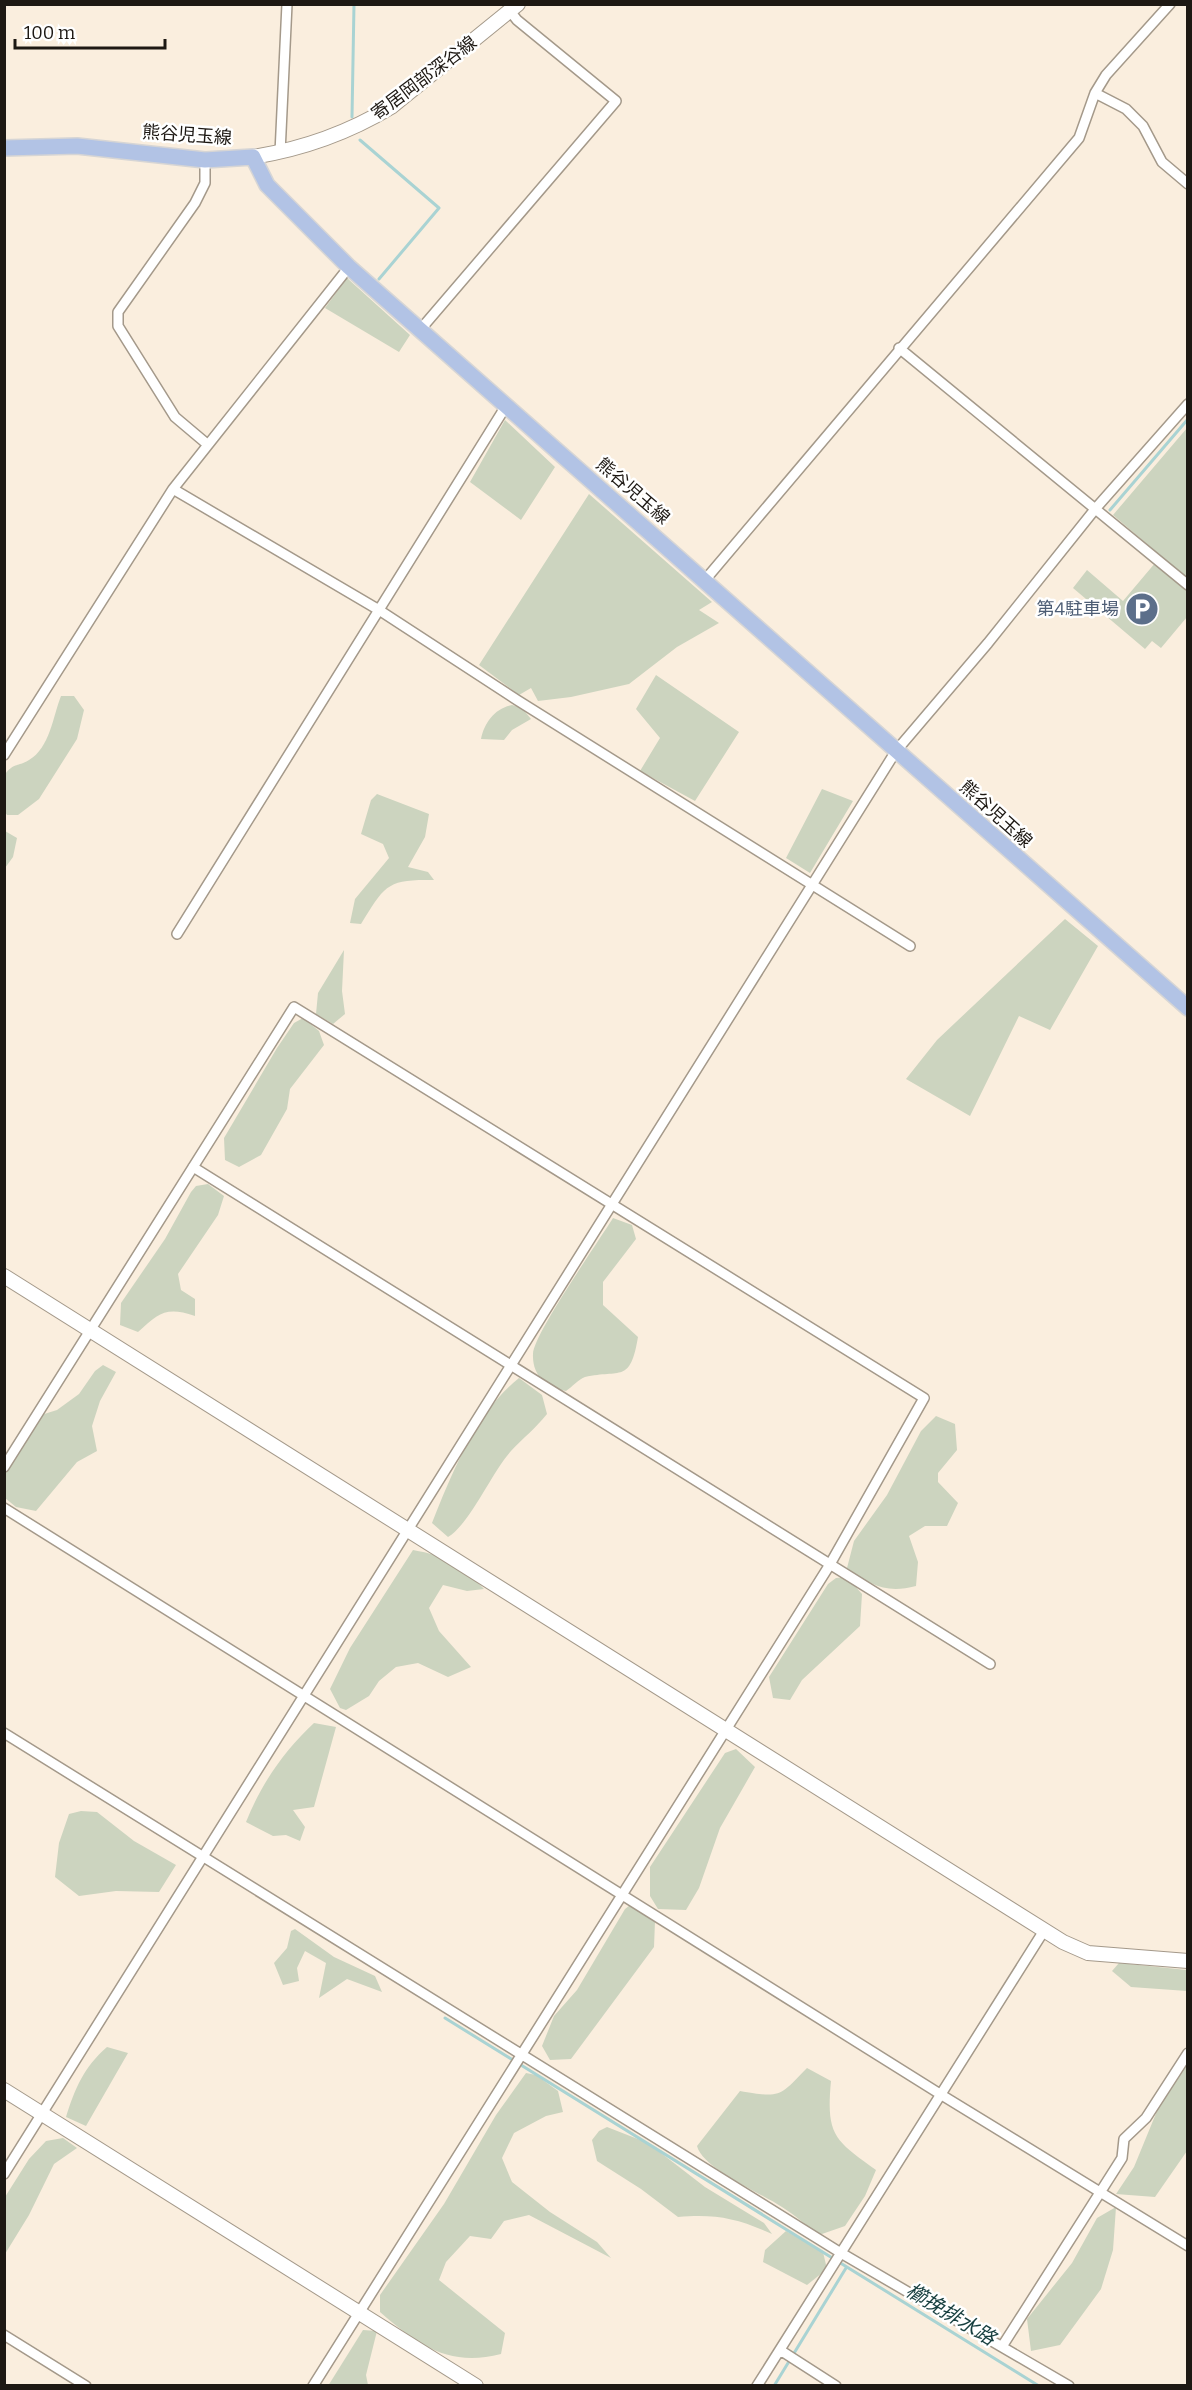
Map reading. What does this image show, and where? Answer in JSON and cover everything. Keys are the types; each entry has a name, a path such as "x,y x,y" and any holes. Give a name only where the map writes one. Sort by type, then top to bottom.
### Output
{"main road":[{"name":"熊谷児玉線","path":"4,148 96,147 205,160 253,157 267,185 349,267 896,751 1185,1002"}],"street":[{"path":"280,153 287,4"},
{"path":"705,580 1079,138 1095,93 1106,75 1170,4"},
{"path":"420,330 616,101 517,20 514,8"},
{"name":"寄居岡部深谷線","path":"253,157 280,153 342,134 391,107 514,8"},
{"path":"1095,93 1126,109 1143,126 1162,162 1188,184"},
{"path":"205,160 205,183 195,203 118,312 118,326 175,417 207,444"},
{"path":"4,755 173,489 349,267"},
{"path":"899,348 1188,585"},
{"path":"4,2174 202,1856 513,1366 896,751 988,643 1096,508 1188,404"},
{"path":"177,934 506,406"},
{"path":"173,489 379,610 517,700 910,946"},
{"path":"4,1467 294,1007 924,1398 829,1566 728,1730 621,1894 313,2385"},
{"path":"193,1167 829,1566 990,1664"},
{"path":"4,1276 1063,1942 1088,1953 1188,1961"},
{"path":"4,1508 940,2094 1188,2246"},
{"path":"4,1733 841,2253 1069,2385"},
{"path":"757,2385 1045,1929"},
{"path":"1003,2345 1122,2158 1124,2139 1146,2118 1188,2053"},
{"path":"4,2090 476,2385"},
{"path":"4,2335 86,2385"},
{"path":"780,2350 836,2385"}],"green space":[{"path":"347,278 410,335 399,352 325,308"},
{"path":"505,420 555,467 521,520 470,482"},
{"path":"1187,428 1187,617 1161,648 1152,641 1145,649 1073,588 1087,570 1123,601 1161,556 1113,515"},
{"path":"589,494 712,602 699,610 719,623 677,647 629,684 571,697 538,701 531,688 519,695 479,665"},
{"path":"656,675 739,732 695,801 640,771 660,738 636,709"},
{"path":"61,696 74,696 84,710 77,739 39,799 18,815 7,815 5,812 5,774 14,766 29,760 42,748"},
{"path":"512,705 522,708 531,719 512,730 504,740 481,739 491,717 500,709"},
{"path":"822,789 853,801 810,873 786,858"},
{"path":"377,794 429,814 425,837 408,867 428,872 434,880 406,881 389,887 382,893 361,924 350,923 355,899 389,858 383,844 361,834 371,800"},
{"path":"5,831 17,838 13,857 5,868"},
{"path":"1065,919 1098,946 1050,1030 1019,1016 970,1116 906,1079 937,1040"},
{"path":"344,950 342,991 345,1014 333,1024 316,1014 318,993"},
{"path":"303,1018 319,1031 324,1045 290,1089 287,1109 261,1155 239,1167 225,1160 224,1138 277,1048 294,1023"},
{"path":"208,1184 224,1196 218,1215 178,1274 181,1290 195,1299 195,1316 177,1312 164,1313 138,1332 120,1325 121,1303 165,1239 191,1192 196,1186"},
{"path":"613,1218 632,1225 636,1239 603,1282 603,1305 638,1337 635,1352 631,1362 622,1372 585,1377 566,1391 553,1387 542,1380 535,1369 533,1354 536,1344 555,1309"},
{"path":"103,1365 116,1372 100,1401 92,1426 97,1451 77,1462 36,1511 16,1507 5,1498 5,1470 41,1415 57,1410 79,1394 95,1371"},
{"path":"519,1378 542,1395 547,1414 511,1451 464,1521 448,1537 432,1523 448,1484 467,1445 490,1408"},
{"path":"936,1416 955,1424 957,1450 938,1473 938,1482 958,1503 947,1526 925,1526 909,1536 918,1562 916,1586 896,1589 879,1586 847,1568 854,1541 887,1495 921,1431"},
{"path":"413,1550 452,1562 468,1573 484,1589 467,1591 443,1585 429,1608 439,1631 471,1667 448,1677 418,1663 396,1667 379,1681 369,1696 346,1710 340,1708 330,1689 350,1648"},
{"path":"847,1577 862,1594 860,1626 802,1680 790,1700 773,1698 769,1677 828,1584 836,1578"},
{"path":"314,1723 336,1727 314,1807 293,1810 305,1827 300,1841 286,1835 273,1836 246,1822 274,1769"},
{"path":"736,1749 755,1767 720,1828 699,1888 686,1910 658,1909 650,1896 650,1867 725,1753"},
{"path":"81,1811 97,1812 134,1841 176,1865 159,1892 116,1891 79,1896 55,1877 59,1843 69,1814"},
{"path":"634,1902 655,1921 654,1947 571,2059 550,2060 542,2046 554,2016 577,1990 625,1909"},
{"path":"295,1929 334,1957 375,1976 382,1992 347,1979 319,1998 326,1963 305,1951 297,1968 299,1981 283,1985 274,1963 287,1948 291,1931"},
{"path":"1119,1963 1187,1970 1187,1991 1131,1987 1112,1971"},
{"path":"107,2047 128,2053 86,2126 66,2117 81,2079 92,2062"},
{"path":"1187,2059 1187,2151 1155,2197 1116,2194 1134,2167 1164,2094"},
{"path":"807,2068 831,2081 832,2125 842,2143 876,2170 865,2196 845,2226 819,2235 782,2207 721,2172 702,2155 697,2146 740,2091 778,2093"},
{"path":"526,2073 536,2075 558,2091 563,2112 546,2116 514,2133 502,2158 512,2182 550,2212 597,2242 611,2258 529,2215 504,2221 491,2239 470,2236 446,2262 439,2280 505,2333 501,2354 466,2358 436,2351 408,2335 380,2312 380,2295 444,2204 496,2115"},
{"path":"607,2127 648,2143 705,2187 764,2223 772,2234 726,2218 678,2217 641,2189 597,2161 592,2140 599,2131"},
{"path":"63,2138 77,2148 54,2164 29,2215 5,2254 5,2197 29,2159 46,2141"},
{"path":"1116,2207 1113,2250 1101,2289 1060,2345 1031,2351 1027,2319 1072,2263 1097,2218"},
{"path":"786,2231 823,2252 827,2269 807,2285 763,2262 765,2250"},
{"path":"363,2330 377,2331 366,2375 368,2385 328,2386"}],"waterway":[{"path":"352,117 354,4"},
{"path":"360,140 439,208 379,279"},
{"path":"1110,510 1188,419"},
{"name":"櫛挽排水路","path":"445,2018 1039,2386"},
{"path":"774,2386 846,2268"}],"place":[{"name":"第4駐車場","path":"1142,609"}]}
